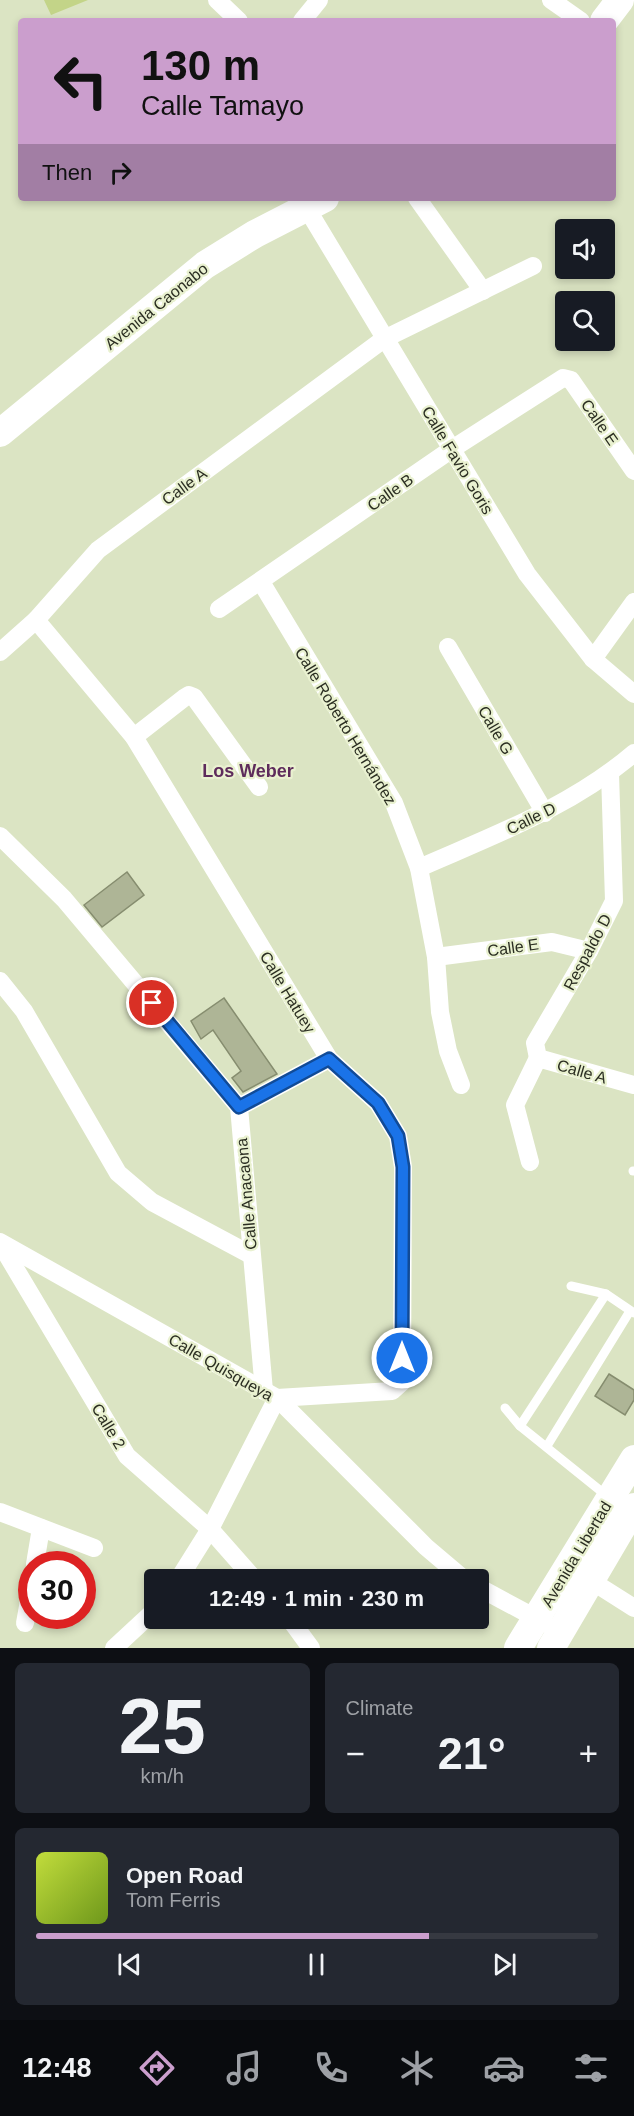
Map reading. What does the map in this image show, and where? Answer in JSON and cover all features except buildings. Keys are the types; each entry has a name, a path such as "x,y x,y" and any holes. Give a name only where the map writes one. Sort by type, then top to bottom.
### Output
{"main road":[{"path":"606,18 620,0"},
{"name":"Avenida Caonabo","path":"0,433 205,265 316,202"},
{"name":"Avenida Libertad","path":"556,1640 590,1580 622,1503 634,1460"},
{"name":"Avenida Libertad","path":"518,1648 536,1618 622,1503"}],"street":[{"path":"217,0 236,18"},
{"path":"304,18 319,0"},
{"path":"551,0 577,18"},
{"path":"419,201 483,291"},
{"name":"Calle Favio Goris","path":"316,202 384,339 527,574 593,660 634,694"},
{"name":"Calle A","path":"0,652 36,620 98,550 384,339 534,267"},
{"name":"Calle B","path":"219,609 452,449 563,378"},
{"name":"Calle E","path":"563,378 572,380 634,471"},
{"name":"Calle Roberto Hernández","path":"261,582 394,803 419,868 436,957 440,1012 448,1051 462,1085"},
{"path":"593,660 634,602"},
{"name":"Calle Hatuey","path":"36,620 134,737 329,1059 378,1103 398,1136 403,1167 402,1382 392,1391 271,1394"},
{"name":"Calle G","path":"448,647 545,813"},
{"path":"134,737 184,698 189,695 194,697 259,787"},
{"name":"Calle D","path":"419,868 545,813 610,773 634,753"},
{"name":"Respaldo D","path":"530,1162 515,1105 537,1055 535,1043 589,951 614,901 610,773"},
{"path":"0,836 64,899 239,1107 329,1059"},
{"name":"Calle E","path":"436,957 552,942 589,951"},
{"path":"0,981 24,1011 118,1173 152,1202 251,1255"},
{"name":"Calle A","path":"537,1055 634,1085"},
{"name":"Calle Anacaona","path":"239,1107 251,1255 271,1394"},
{"name":"Calle Quisqueya","path":"0,1242 271,1394 452,1569"},
{"name":"Calle 2","path":"0,1242 127,1455 210,1529 245,1569"},
{"path":"185,1569 210,1529 271,1394"},
{"path":"0,1512 94,1548"},
{"path":"37,1551 41,1528"},
{"path":"590,1580 634,1608"},
{"path":"489,1593 536,1618 556,1640"},
{"path":"114,1648 144,1620"},
{"path":"297,1629 311,1648"}],"lane":[{"path":"547,1446 632,1312 606,1294 571,1286"},
{"path":"520,1426 606,1294"},
{"path":"505,1408 520,1426 622,1503"}],"green space":[{"path":"44,0 88,0 51,15"}],"district":[{"name":"Los Weber","path":"248,771"}],"route":[{"path":"152,1003 239,1107 329,1059 378,1103 398,1136 403,1167 402,1358"}]}
